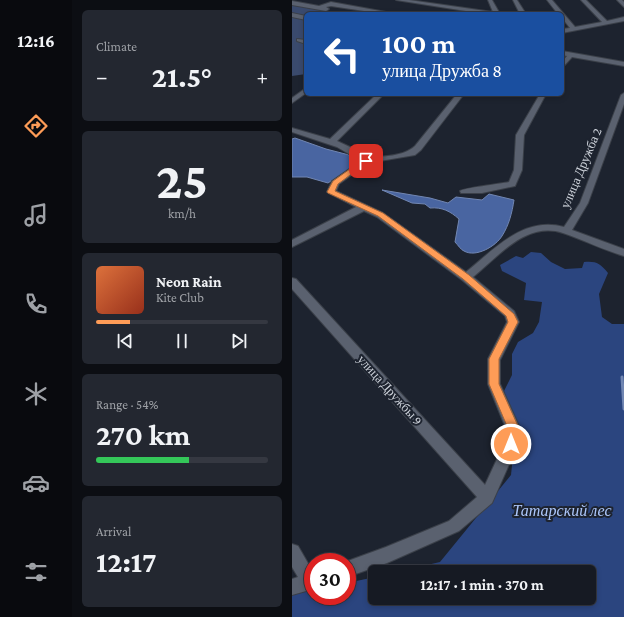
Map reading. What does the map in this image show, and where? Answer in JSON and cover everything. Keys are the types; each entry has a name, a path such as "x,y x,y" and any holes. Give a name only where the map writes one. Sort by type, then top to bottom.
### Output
{"street":[{"path":"306,6 324,0"},
{"path":"398,0 483,12"},
{"path":"489,0 496,12"},
{"path":"515,0 522,12"},
{"path":"549,0 559,12"},
{"path":"583,0 605,22"},
{"path":"619,0 624,5"},
{"path":"292,3 342,12"},
{"path":"319,8 331,4 381,12"},
{"path":"292,15 304,18"},
{"path":"564,18 574,29"},
{"path":"564,31 624,19"},
{"path":"299,40 304,41"},
{"path":"564,53 624,64"},
{"path":"564,63 571,54"},
{"path":"610,61 624,56"},
{"path":"292,101 304,92"},
{"name":"улица Дружба 2","path":"566,231 584,203 624,95"},
{"path":"332,141 379,96"},
{"path":"356,566 387,555 454,526 487,498 511,444 512,426 494,384 494,359 513,322 510,314 466,277 380,215 331,192 335,183 366,161 412,153 418,148 459,96"},
{"path":"464,191 482,190 512,184 518,170 520,135 542,96"},
{"path":"292,130 332,141 354,151 366,161"},
{"path":"292,244 364,207"},
{"path":"466,277 524,232 541,228 555,228 566,231 624,253"},
{"name":"улица Дружбы 9","path":"292,282 487,498"},
{"path":"292,552 304,570"},
{"path":"292,587 304,583"}],"shaded area":[{"path":"292,4 332,12 304,12 304,74 292,76"},
{"path":"295,138 326,149 353,156 356,159 355,165 328,183 307,177 292,177 292,139"},
{"path":"382,190 430,198 448,203 456,197 482,200 489,194 514,200 508,223 499,240 485,250 469,253 462,250 455,242 459,219 446,210 430,208 425,204 412,203"}],"green space":[{"name":"Татарский лес","path":"531,252 541,253 551,262 565,269 582,268 584,262 595,262 600,265 608,273 599,294 602,317 612,324 624,324 624,617 292,617 292,595 304,592 304,605 356,605 356,581 368,578 368,605 596,605 596,565 427,565 440,562 511,475 516,426 504,391 512,375 512,354 518,342 533,333 539,322 542,302 524,300 526,283 502,271 500,265 516,256 523,258"}],"waterway":[{"path":"622,377 624,409"}],"route":[{"path":"366,161 335,183 331,192 380,215 466,277 510,314 513,322 494,359 494,384 512,426 511,444"}]}
